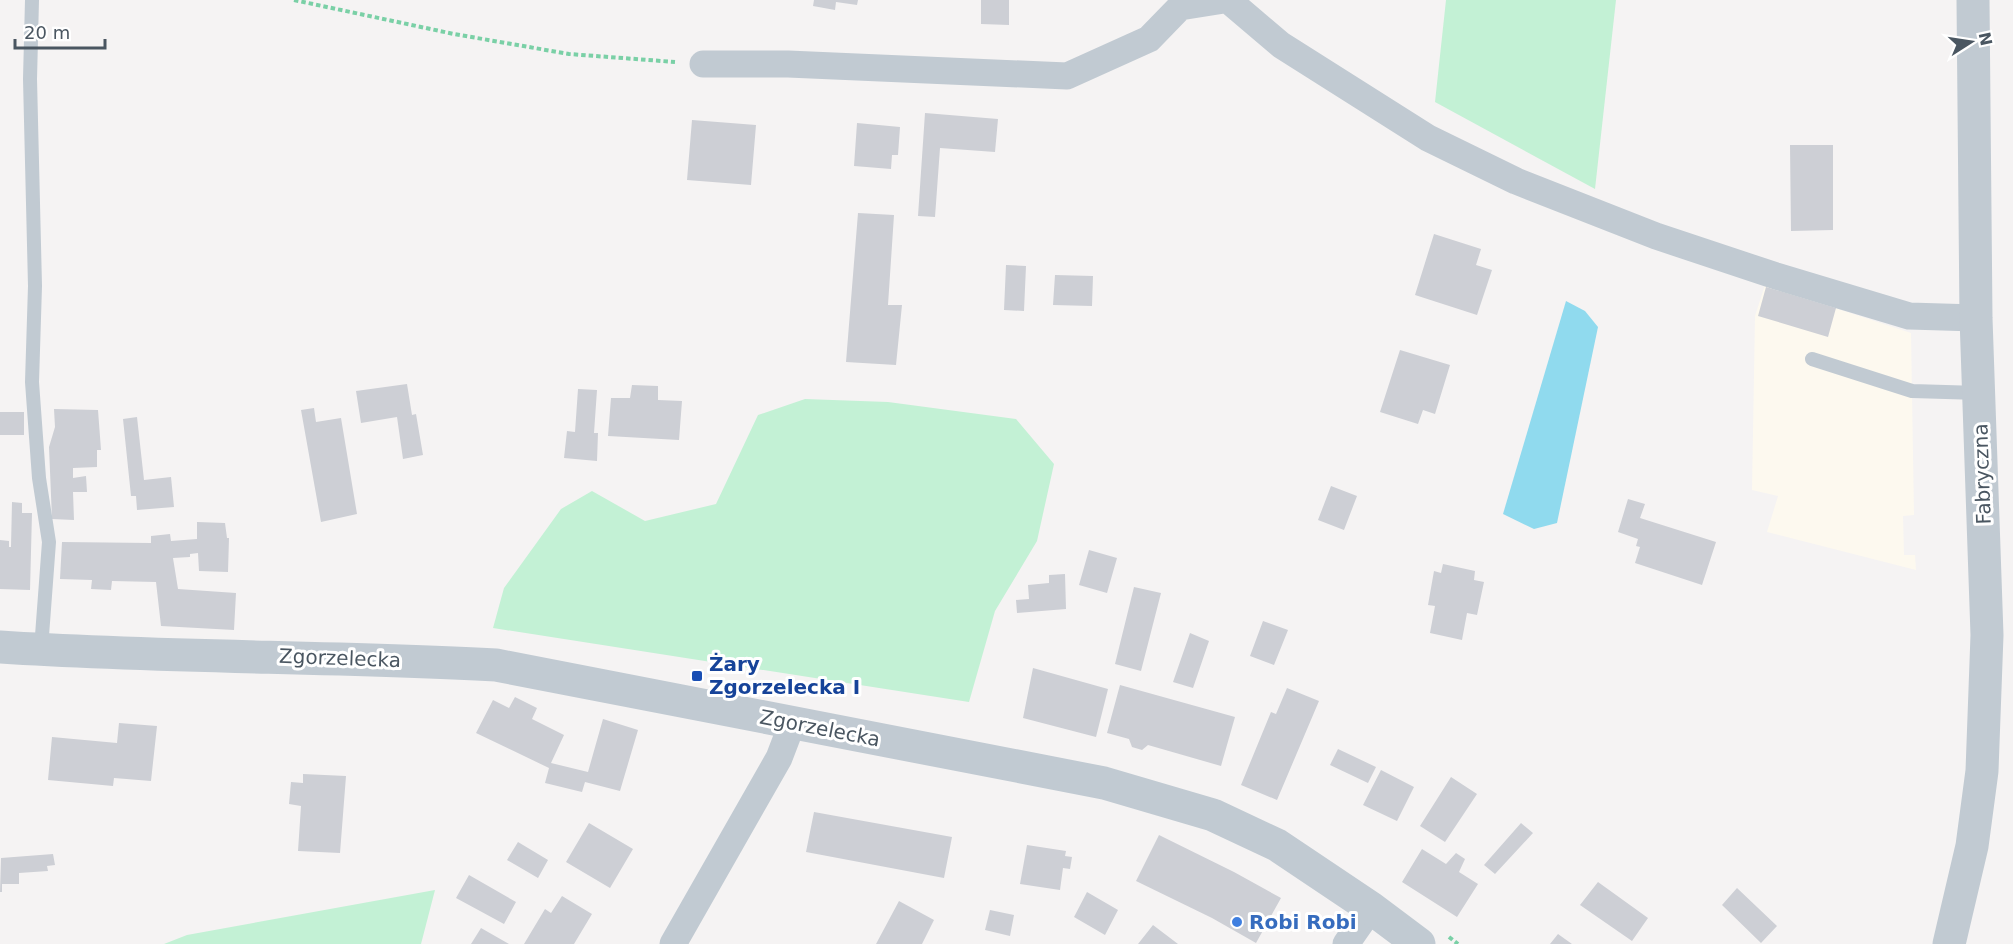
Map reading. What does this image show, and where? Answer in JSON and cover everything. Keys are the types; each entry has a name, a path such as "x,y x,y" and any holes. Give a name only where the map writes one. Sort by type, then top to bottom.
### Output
{"street":[{"path":"703,64 788,64 1067,76 1149,39 1179,7 1226,0 1281,45 1428,138 1516,181 1656,236 1820,290 1909,316 1976,318"},
{"name":"Fabryczna","path":"1954,937 1972,846 1982,771 1987,635 1976,318 1974,0"},
{"name":"Zgorzelecka","path":"0,646 395,659 496,665 1104,783 1213,814 1276,845 1371,908 1419,944"},
{"path":"673,944 779,758 792,724"},
{"path":"1346,944 1371,908"}],"lane":[{"path":"32,0 30,79 35,286 32,382 39,478 49,542 41,649"},
{"path":"1812,359 1912,391 1979,393"}],"path":[{"path":"294,0 454,34 569,54 703,64"}],"shaded area":[{"path":"1765,285 1911,333 1914,515 1903,516 1904,555 1915,555 1916,570 1767,532 1778,496 1752,490 1755,316"}],"green space":[{"path":"1446,0 1616,0 1595,189 1435,102"},
{"path":"805,399 888,402 1016,419 1054,464 1037,541 995,611 969,702 493,628 504,588 561,509 592,491 645,521 716,504 758,415"},
{"path":"435,890 421,944 164,944 187,935"}],"water":[{"path":"1566,301 1585,311 1598,327 1557,523 1534,529 1503,514"}],"building":[{"path":"814,0 858,0 857,5 836,2 835,10 813,6"},
{"path":"981,0 1009,0 1009,25 981,24"},
{"path":"925,113 998,119 995,152 940,148 935,217 918,216"},
{"path":"692,120 756,125 751,185 687,180"},
{"path":"857,123 900,127 898,155 892,155 891,169 854,166"},
{"path":"1790,145 1833,145 1833,230 1791,231"},
{"path":"858,213 894,215 888,305 902,305 896,365 846,362"},
{"path":"1434,234 1481,249 1476,265 1492,270 1477,315 1415,295"},
{"path":"1006,265 1026,266 1024,311 1004,310"},
{"path":"1055,275 1093,276 1092,306 1053,305"},
{"path":"1766,287 1836,308 1828,337 1758,316"},
{"path":"1400,350 1450,365 1435,414 1423,410 1418,424 1380,412"},
{"path":"407,384 412,415 416,414 423,455 403,459 397,417 361,423 356,391"},
{"path":"632,385 658,386 658,400 682,401 679,440 608,436 611,398 630,398"},
{"path":"578,389 597,390 594,433 598,433 597,461 564,458 567,431 575,432"},
{"path":"314,408 316,422 341,418 357,514 321,522 301,410"},
{"path":"54,409 98,410 101,450 97,450 97,467 73,468 73,478 86,476 87,492 73,492 74,520 52,519 49,447 55,427"},
{"path":"0,412 24,412 24,435 0,435"},
{"path":"137,417 144,480 171,477 174,507 137,510 136,496 131,496 123,419"},
{"path":"1331,486 1357,496 1344,530 1318,520"},
{"path":"1628,499 1645,504 1640,518 1716,542 1702,585 1635,563 1640,547 1636,546 1638,539 1618,532"},
{"path":"12,502 22,503 22,513 32,513 30,590 0,589 0,540 9,541 9,547 11,547"},
{"path":"197,522 225,523 227,538 229,538 228,572 199,571 198,553 190,554 190,557 173,558 178,589 236,593 234,630 161,626 156,582 112,581 111,590 91,589 92,580 60,579 62,542 151,543 151,536 170,534 171,541 197,539"},
{"path":"1089,550 1117,558 1107,593 1079,585"},
{"path":"1443,564 1475,571 1474,580 1484,582 1477,615 1467,613 1462,640 1430,633 1435,606 1428,605 1434,571 1441,573"},
{"path":"1065,574 1066,609 1017,613 1016,600 1029,599 1028,585 1049,583 1049,575"},
{"path":"1134,587 1161,593 1141,671 1115,664"},
{"path":"1263,621 1288,630 1274,665 1250,656"},
{"path":"1190,633 1209,641 1193,688 1173,682"},
{"path":"1033,668 1108,689 1096,737 1023,718"},
{"path":"1120,685 1235,717 1221,766 1148,745 1142,750 1132,747 1129,739 1107,733"},
{"path":"1287,688 1319,701 1277,800 1241,785 1271,712 1276,714"},
{"path":"515,697 537,708 532,719 564,735 551,763 588,772 603,719 638,730 620,791 585,782 582,792 545,783 549,768 476,733 493,700 509,708"},
{"path":"119,723 157,726 151,781 114,778 113,786 48,780 52,737 117,743"},
{"path":"1338,749 1376,767 1368,783 1330,765"},
{"path":"1381,770 1414,787 1397,821 1363,805"},
{"path":"303,774 346,776 340,853 298,851 301,806 289,804 291,782 303,783"},
{"path":"1451,777 1477,794 1445,842 1420,826"},
{"path":"814,812 952,837 944,878 806,852"},
{"path":"589,823 633,849 610,888 566,862"},
{"path":"1521,823 1533,833 1495,874 1484,865"},
{"path":"1159,835 1281,898 1256,943 1212,918 1136,881"},
{"path":"518,842 548,860 538,878 507,860"},
{"path":"1027,845 1066,851 1065,856 1072,857 1070,869 1063,868 1060,890 1020,884"},
{"path":"1422,849 1446,864 1456,853 1465,859 1459,872 1478,884 1457,917 1402,882"},
{"path":"53,854 55,865 47,866 48,871 19,873 19,884 2,884 2,892 0,892 1,858"},
{"path":"469,875 516,902 504,924 456,898"},
{"path":"1598,882 1648,918 1632,941 1580,905"},
{"path":"1737,888 1777,926 1761,943 1722,905"},
{"path":"1087,892 1118,910 1105,935 1074,917"},
{"path":"562,896 592,914 574,944 524,944 545,909 551,913"},
{"path":"899,901 934,920 922,944 876,944"},
{"path":"990,910 1014,915 1010,936 985,930"},
{"path":"1153,925 1178,944 1138,944"},
{"path":"481,928 509,944 471,944"},
{"path":"1558,934 1572,944 1550,944"}],"place":[{"name":"Żary Zgorzelecka I","path":"697,676"},
{"name":"Robi Robi","path":"1237,922"}]}
